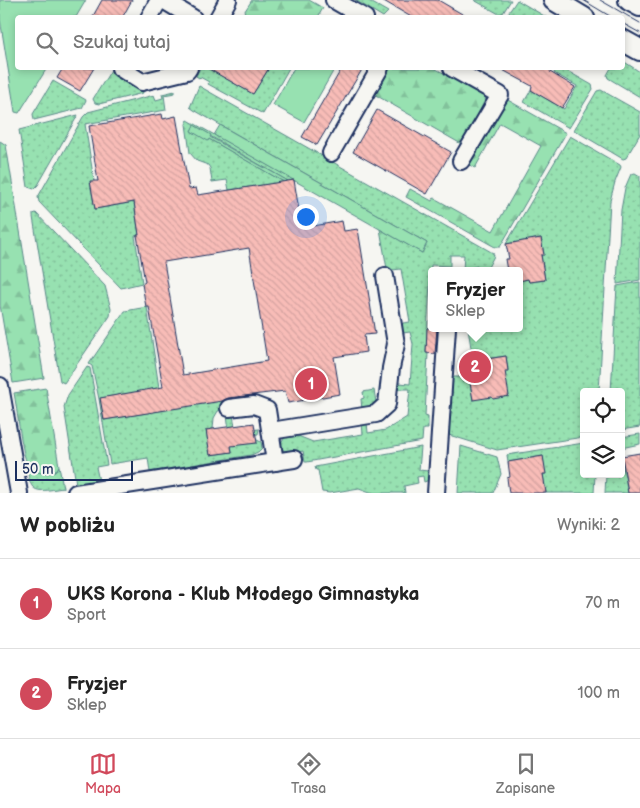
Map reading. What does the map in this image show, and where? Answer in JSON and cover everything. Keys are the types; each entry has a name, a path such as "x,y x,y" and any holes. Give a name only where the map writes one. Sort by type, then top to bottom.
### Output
{"main road":[{"path":"554,0 579,15"},
{"path":"629,0 640,6"},
{"path":"625,42 640,50"}],"street":[{"path":"151,15 159,0"},
{"path":"163,0 188,15"},
{"path":"220,15 228,0"},
{"path":"334,0 360,15"},
{"path":"123,70 142,82 188,70"},
{"path":"330,153 379,70"},
{"path":"456,70 500,95 461,161"},
{"path":"271,431 376,414 387,404 390,368 396,344 385,276"},
{"path":"436,493 447,332"},
{"path":"0,386 19,493"},
{"path":"229,408 254,405 267,410 274,462"},
{"path":"76,493 294,459"}],"green space":[{"path":"0,0 86,0 77,15 15,15 15,70 46,70 19,113 15,112 0,19"},
{"path":"252,0 309,0 323,8 319,15 242,15"},
{"path":"355,0 367,0 388,12 385,15 380,15"},
{"path":"474,0 511,0 503,13 499,14"},
{"path":"517,0 543,15 507,15"},
{"path":"625,62 640,72 640,97 608,78 607,75 610,70 625,70"},
{"path":"111,70 142,87 143,93 99,104 95,103 93,99"},
{"path":"199,70 220,70 218,74 253,94 268,70 288,70 263,114 196,76"},
{"path":"293,70 334,70 304,122 273,105"},
{"path":"385,70 438,70 487,96 463,145 372,93"},
{"path":"556,70 566,70 592,85 593,89 569,128 524,102 531,90 564,109 577,86 554,73"},
{"path":"53,81 86,100 82,108 34,120 33,114"},
{"path":"199,86 493,253 494,256 488,267 463,267 464,255 450,255 450,266 431,265 431,267 428,267 426,352 428,353 425,416 428,417 428,429 423,429 422,441 307,462 305,462 303,451 293,453 282,449 280,446 282,441 293,434 313,442 363,434 362,423 367,422 368,433 386,430 407,417 410,389 398,389 399,383 410,384 413,344 410,332 403,333 400,327 403,323 410,322 401,269 387,269 380,229 422,253 427,243 190,107"},
{"path":"601,90 640,112 640,134 626,158 623,159 574,130 597,91"},
{"path":"175,91 175,93 164,95 166,110 85,124 94,181 90,182 95,209 134,202 139,235 135,236 142,283 121,288 39,202 38,197 83,117 88,112 154,95 156,100 163,98 162,94"},
{"path":"506,99 566,133 500,247 495,247 406,197 410,189 432,201 434,198 493,231 541,146 500,123 475,168 468,164"},
{"path":"78,115 38,185 34,189 28,187 19,130"},
{"path":"188,120 294,180 288,181 194,126 191,131 209,139 284,182 229,190 227,180 212,182 208,165 197,161 190,153 186,124"},
{"path":"194,125 211,135 210,137 288,181 284,182 209,139 208,141 191,131"},
{"path":"220,125 427,243 422,253 214,135"},
{"path":"570,136 620,165 610,201 599,388 580,388 580,438 497,450 449,435 451,381 454,377 469,377 473,400 508,370 506,356 473,361 469,332 523,332 523,280 528,279 529,282 545,280 541,255 544,254 541,238 506,244"},
{"path":"0,141 6,145 44,378 13,383 0,305"},
{"path":"635,173 640,176 640,280 617,284 621,210 625,188 631,174"},
{"path":"36,213 105,286 111,309 110,316 64,383 60,381 33,217 33,214"},
{"path":"640,282 640,427 625,429 625,388 611,388 617,286"},
{"path":"147,307 159,388 101,398 104,420 225,400 226,409 218,411 214,418 213,429 206,430 210,455 232,452 227,415 233,415 236,432 259,429 258,434 247,435 261,442 262,448 258,452 251,455 150,472 148,458 110,464 99,399 92,366 89,364 125,311"},
{"path":"87,367 90,368 107,465 96,467 99,481 76,484 64,407 68,395"},
{"path":"46,388 59,466 55,472 45,473 32,469 26,462 14,393"},
{"path":"374,390 376,402 371,407 362,410 361,399 364,398 363,392"},
{"path":"640,434 640,444 625,447 625,436"},
{"path":"580,444 580,478 595,478 594,493 546,493 543,456 508,462 507,455"},
{"path":"461,446 497,457 501,474 493,493 458,493"},
{"path":"421,447 419,470 430,473 429,480 424,482 423,476 417,477 418,483 404,486 405,493 373,493 359,488 330,493 322,492 318,470 315,467"},
{"path":"26,462 30,467 55,472 59,466 63,488 39,490 34,488 29,480"},
{"path":"625,477 628,493 605,493 606,478"}],"building":[{"path":"102,0 132,0 124,15 94,15"},
{"path":"382,0 438,0 464,15 408,15"},
{"path":"62,70 93,70 80,91 57,78"},
{"path":"211,70 268,70 253,94"},
{"path":"341,70 362,70 317,145 302,137"},
{"path":"503,70 551,70 550,72 575,87 562,108 531,90 532,86"},
{"path":"377,110 451,152 427,194 353,152"},
{"path":"162,114 163,119 176,116 189,189 196,188 198,195 294,180 302,228 342,221 344,231 358,229 375,334 364,335 366,352 334,357 340,394 288,403 285,391 228,398 222,401 104,420 100,398 163,387 149,307 146,307 142,284 145,282 137,235 139,235 134,202 95,209 90,181 98,181 89,126","holes":["249,248 267,361 183,375 164,262"]},
{"path":"541,238 544,255 541,255 545,280 529,282 528,279 523,280 523,267 506,267 505,259 509,259 506,244"},
{"path":"428,328 428,332 437,332 435,354 426,353"},
{"path":"506,356 508,371 505,371 509,396 473,400 469,377 475,376 473,361"},
{"path":"254,423 257,443 231,446 232,452 210,455 206,430"},
{"path":"640,453 640,493 628,493 625,474 625,456"},
{"path":"543,456 546,474 543,474 546,493 509,493 507,478 510,477 508,462"}],"tram line":[{"path":"583,0 608,15"},
{"path":"600,0 640,23"},
{"path":"625,25 640,33"}],"place":[{"name":"Fryzjer","path":"475,367"},
{"name":"UKS Korona - Klub Młodego Gimnastyka","path":"311,384"}]}
